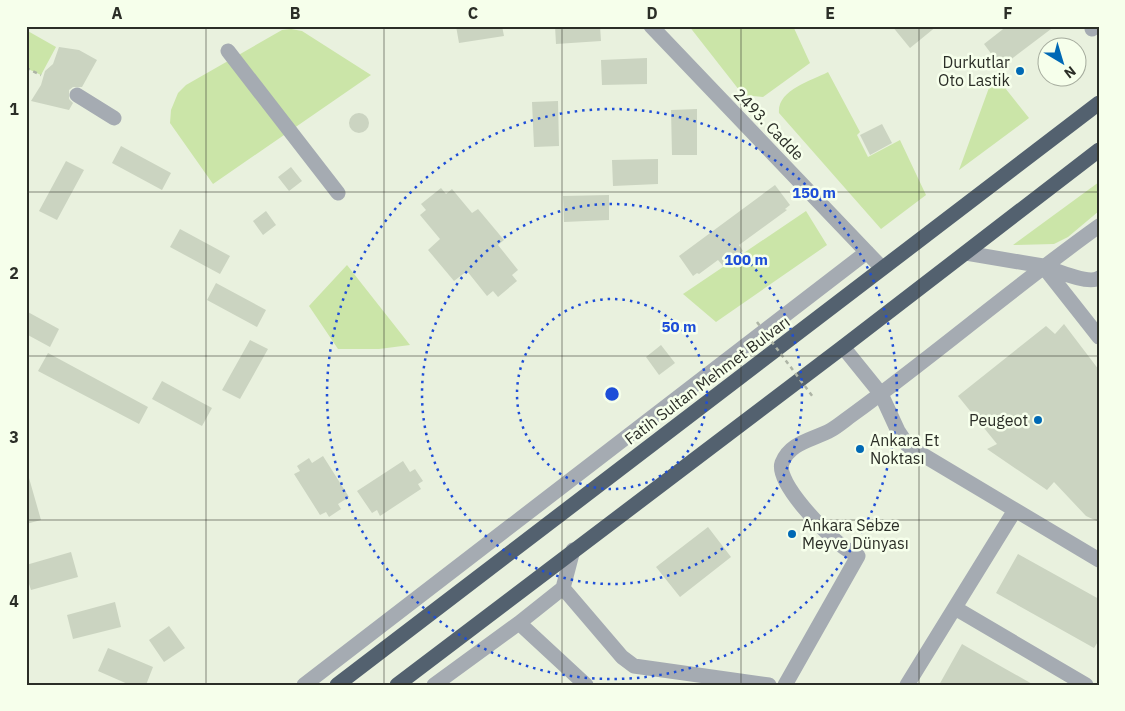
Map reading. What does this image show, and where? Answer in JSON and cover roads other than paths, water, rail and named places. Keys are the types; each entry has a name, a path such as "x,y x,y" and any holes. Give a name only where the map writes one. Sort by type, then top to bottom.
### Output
{"highway":[{"name":"Fatih Sultan Mehmet Bulvarı","path":"337,685 1099,103"},
{"path":"397,685 843,347 1099,150"}],"street":[{"name":"2493. Cadde","path":"651,26 882,268"},
{"path":"228,51 338,193"},
{"path":"77,96 114,118"},
{"path":"785,685 858,556 842,547 803,507 783,479 781,464 789,451 802,442 830,430 881,394 1043,266 1099,226"},
{"path":"304,685 867,252"},
{"path":"966,253 1043,266 1086,280 1099,278"},
{"path":"1043,266 1099,337"},
{"path":"843,347 881,394 898,431 908,446 1099,560"},
{"path":"907,685 1015,510"},
{"path":"435,685 563,588 573,550"},
{"path":"563,588 622,657 634,666 769,685"},
{"path":"955,608 1086,685"},
{"path":"519,623 586,685"}],"place":[{"name":"Durkutlar Oto Lastik","path":"1020,71"},
{"name":"Peugeot","path":"1038,420"},
{"name":"Ankara Et Noktası","path":"860,449"},
{"name":"Ankara Sebze Meyve Dünyası","path":"792,534"}]}
